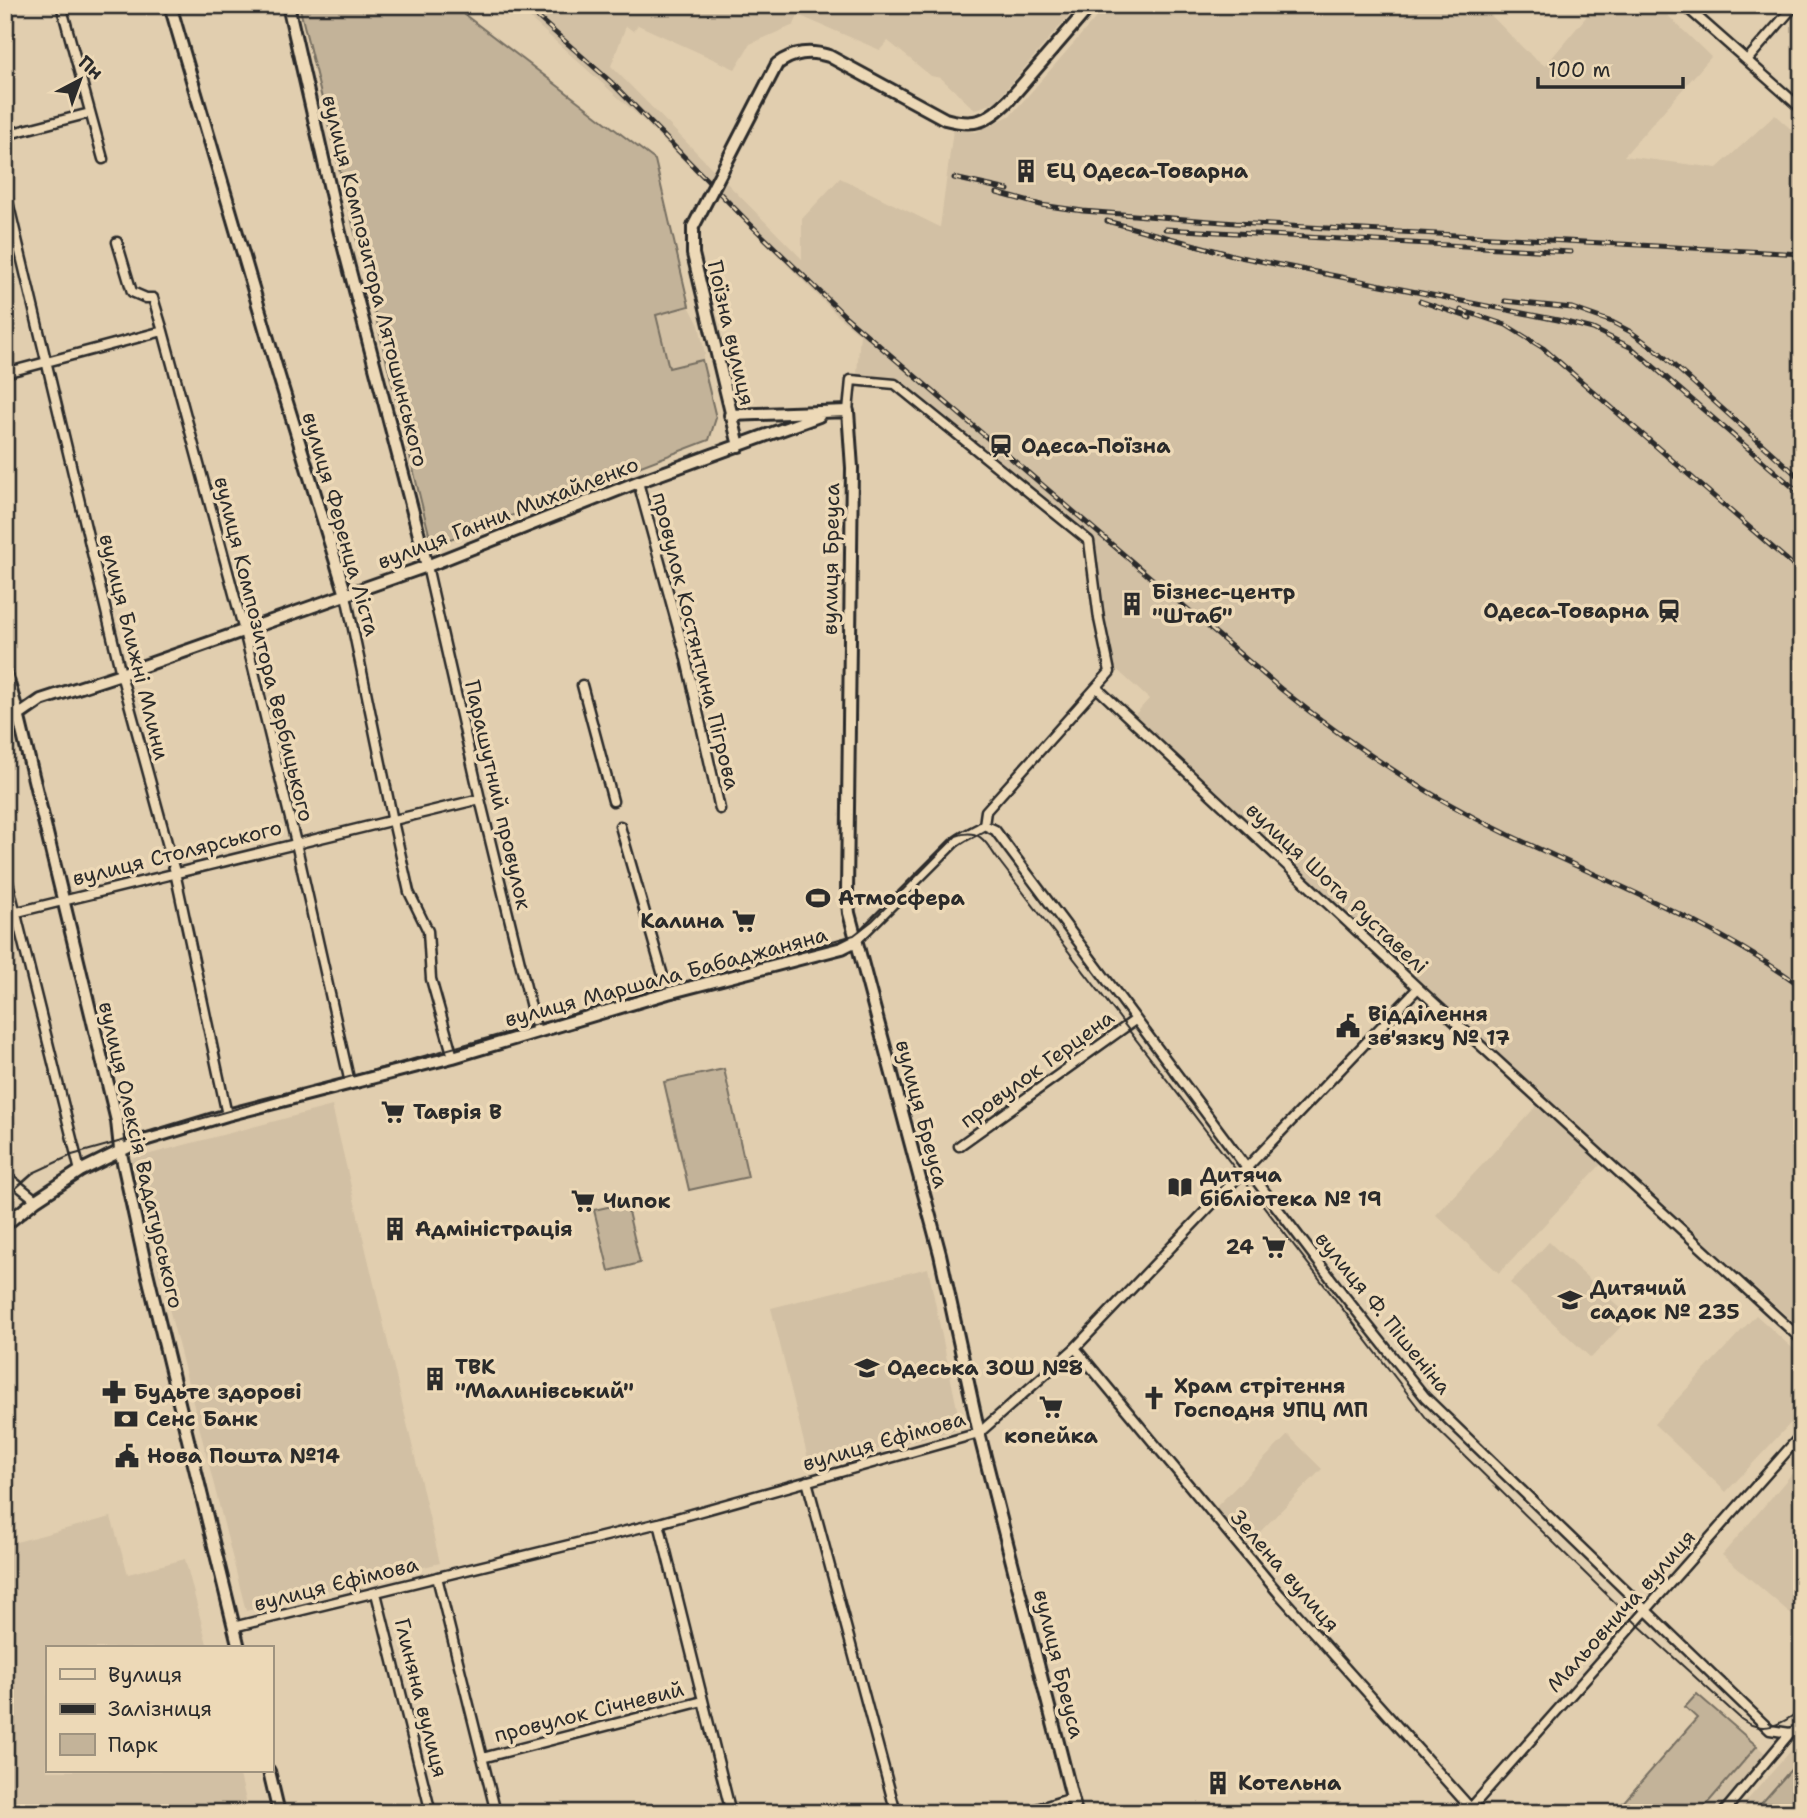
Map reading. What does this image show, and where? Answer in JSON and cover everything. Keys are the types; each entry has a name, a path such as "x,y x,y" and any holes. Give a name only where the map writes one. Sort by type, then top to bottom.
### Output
{"street":[{"path":"61,5 103,159"},
{"name":"вулиця Ференца Ліста","path":"170,5 346,596 409,892 428,931 430,979 453,1057"},
{"name":"вулиця Композитора Лятошинського","path":"288,5 340,233 427,566"},
{"name":"Поїзна вулиця","path":"739,446 693,254 693,227 777,64 790,56 814,52 829,56 945,119 962,124 980,122 996,113 1009,100 1091,5"},
{"path":"1684,5 1802,109"},
{"path":"1747,60 1795,5"},
{"path":"5,135 90,113"},
{"name":"вулиця Ближні Млини","path":"5,189 121,674 175,872 227,1115"},
{"name":"вулиця Композитора Вербицького","path":"117,242 132,292 153,298 163,331 244,631 296,843 350,1083"},
{"path":"5,373 163,331"},
{"path":"848,411 851,380 895,384 1089,541 1099,619 1110,672 986,811 984,825"},
{"name":"вулиця Ганни Михайленко","path":"730,415 848,411"},
{"name":"вулиця Бреуса","path":"848,411 852,468 847,893 852,930 940,1254 979,1433 1076,1813"},
{"name":"вулиця Ганни Михайленко","path":"5,725 41,700 346,596 638,482 830,412"},
{"name":"провулок Костянтина Пігрова","path":"638,482 684,650 720,809"},
{"name":"Парашутний провулок","path":"427,566 537,1032"},
{"name":"вулиця Олексія Вадатурського","path":"5,670 117,1121 120,1149 155,1305 238,1646"},
{"path":"582,685 613,801"},
{"name":"вулиця Шота Руставелі","path":"1097,688 1418,988 1802,1340"},
{"name":"вулиця Столярського","path":"5,915 480,799"},
{"name":"вулиця Маршала Бабаджаняна","path":"5,1225 36,1200 80,1171 141,1140 453,1057 668,993 842,948 856,941 963,835 984,825"},
{"name":"вулиця Ф. Пішеніна","path":"984,825 995,831 1246,1167 1425,1397 1770,1730 1790,1733"},
{"path":"620,826 668,993"},
{"path":"5,870 80,1171"},
{"name":"вулиця Єфімова","path":"233,1627 659,1523 979,1433 1075,1348 1418,988"},
{"name":"провулок Герцена","path":"959,1146 1135,1020"},
{"path":"5,1175 36,1200"},
{"name":"Зелена вулиця","path":"1075,1348 1280,1595 1471,1811"},
{"name":"Мальовнича вулиця","path":"1471,1811 1802,1434"},
{"path":"807,1482 896,1813"},
{"path":"659,1523 731,1813"},
{"path":"437,1577 496,1813"},
{"name":"Глиняна вулиця","path":"376,1593 431,1813"},
{"name":"провулок Січневий","path":"482,1758 703,1701"},
{"path":"1723,1813 1790,1733 1802,1728"},
{"path":"269,1772 279,1813"},
{"path":"1024,1813 1072,1798"}],"shaded area":[{"path":"515,5 1078,5 996,101 975,110 941,78 931,76 888,41 880,50 798,15 794,25 750,44 735,69 638,25 633,31 626,26 611,66 802,259 802,219 840,178 940,227 953,130 976,132 1011,115 1107,5 1481,5 1524,49 1545,66 1596,5 1657,5 1711,57 1624,156 1717,168 1775,115 1802,139 1802,1330 1131,719 1149,699 1112,665 1094,542 896,380 857,374 860,334 841,319 641,118"},
{"path":"689,306 699,325 705,354 702,360 668,368 656,314"},
{"path":"1541,1101 1605,1160 1499,1273 1436,1215"},
{"path":"332,1106 440,1563 246,1611 131,1159"},
{"name":"Дитячий садок № 235","path":"1549,1242 1630,1317 1591,1358 1510,1283"},
{"name":"Одеська ЗОШ №8","path":"928,1268 961,1428 810,1467 771,1308"},
{"path":"1756,1315 1802,1357 1802,1411 1726,1492 1654,1424"},
{"path":"1288,1435 1322,1469 1245,1547 1213,1510"},
{"path":"1802,1462 1802,1623 1722,1555"},
{"path":"111,1517 128,1574 185,1559 207,1646 46,1646 46,1772 239,1772 249,1813 5,1813 5,1545"},
{"path":"1757,1746 1772,1759 1724,1813 1699,1813"},
{"path":"1795,1746 1802,1752 1802,1757 1753,1813 1736,1813"}],"green space":[{"path":"299,5 452,5 655,160 689,306 656,315 669,368 702,360 716,418 709,440 432,546"},
{"path":"724,1069 748,1177 689,1190 664,1082"},
{"path":"626,1203 640,1263 609,1271 594,1210"},
{"path":"1697,1694 1757,1746 1699,1813 1614,1813 1697,1718 1685,1707"},
{"path":"1802,1757 1802,1813 1753,1813"}],"tram line":[{"path":"5,1198 33,1173 72,1155 854,935 872,921 956,836 975,835 988,845 1427,1419 1635,1622 1741,1719 1757,1727 1773,1726 1802,1709"}],"railway":[{"path":"524,5 611,82 747,221 846,317 1308,710 1391,769 1449,804 1697,923 1733,942 1802,987"},
{"path":"954,178 1008,190"},
{"path":"997,193 1041,205 1083,211 1236,223 1802,254"},
{"path":"1107,221 1240,257 1593,329 1632,348 1802,495"},
{"path":"1165,229 1571,252"},
{"path":"1420,301 1470,318"},
{"path":"1505,301 1572,308 1612,322 1631,332 1660,353 1802,480"},
{"path":"1461,310 1506,325 1543,348 1802,573"}],"place":[{"name":"ЕЦ Одеса-Товарна","path":"1026,171"},
{"name":"Одеса-Поїзна","path":"1001,446"},
{"name":"Бізнес-центр \"Штаб\"","path":"1132,604"},
{"name":"Одеса-Товарна","path":"1669,611"},
{"name":"Атмосфера","path":"818,898"},
{"name":"Калина","path":"744,921"},
{"name":"Відділення зв'язку № 17","path":"1348,1026"},
{"name":"Таврія В","path":"393,1112"},
{"name":"Дитяча бібліотека № 19","path":"1180,1187"},
{"name":"Чипок","path":"583,1201"},
{"name":"Адміністрація","path":"395,1229"},
{"name":"24","path":"1274,1247"},
{"name":"Дитячий садок № 235","path":"1570,1300"},
{"name":"Одеська ЗОШ №8","path":"867,1368"},
{"name":"ТВК \"Малинівський\"","path":"435,1379"},
{"name":"Будьте здорові","path":"114,1392"},
{"name":"Храм стрітення Господня УПЦ МП","path":"1154,1398"},
{"name":"копейка","path":"1051,1407"},
{"name":"Сенс Банк","path":"126,1419"},
{"name":"Нова Пошта №14","path":"127,1456"},
{"name":"Котельна","path":"1218,1783"}]}
